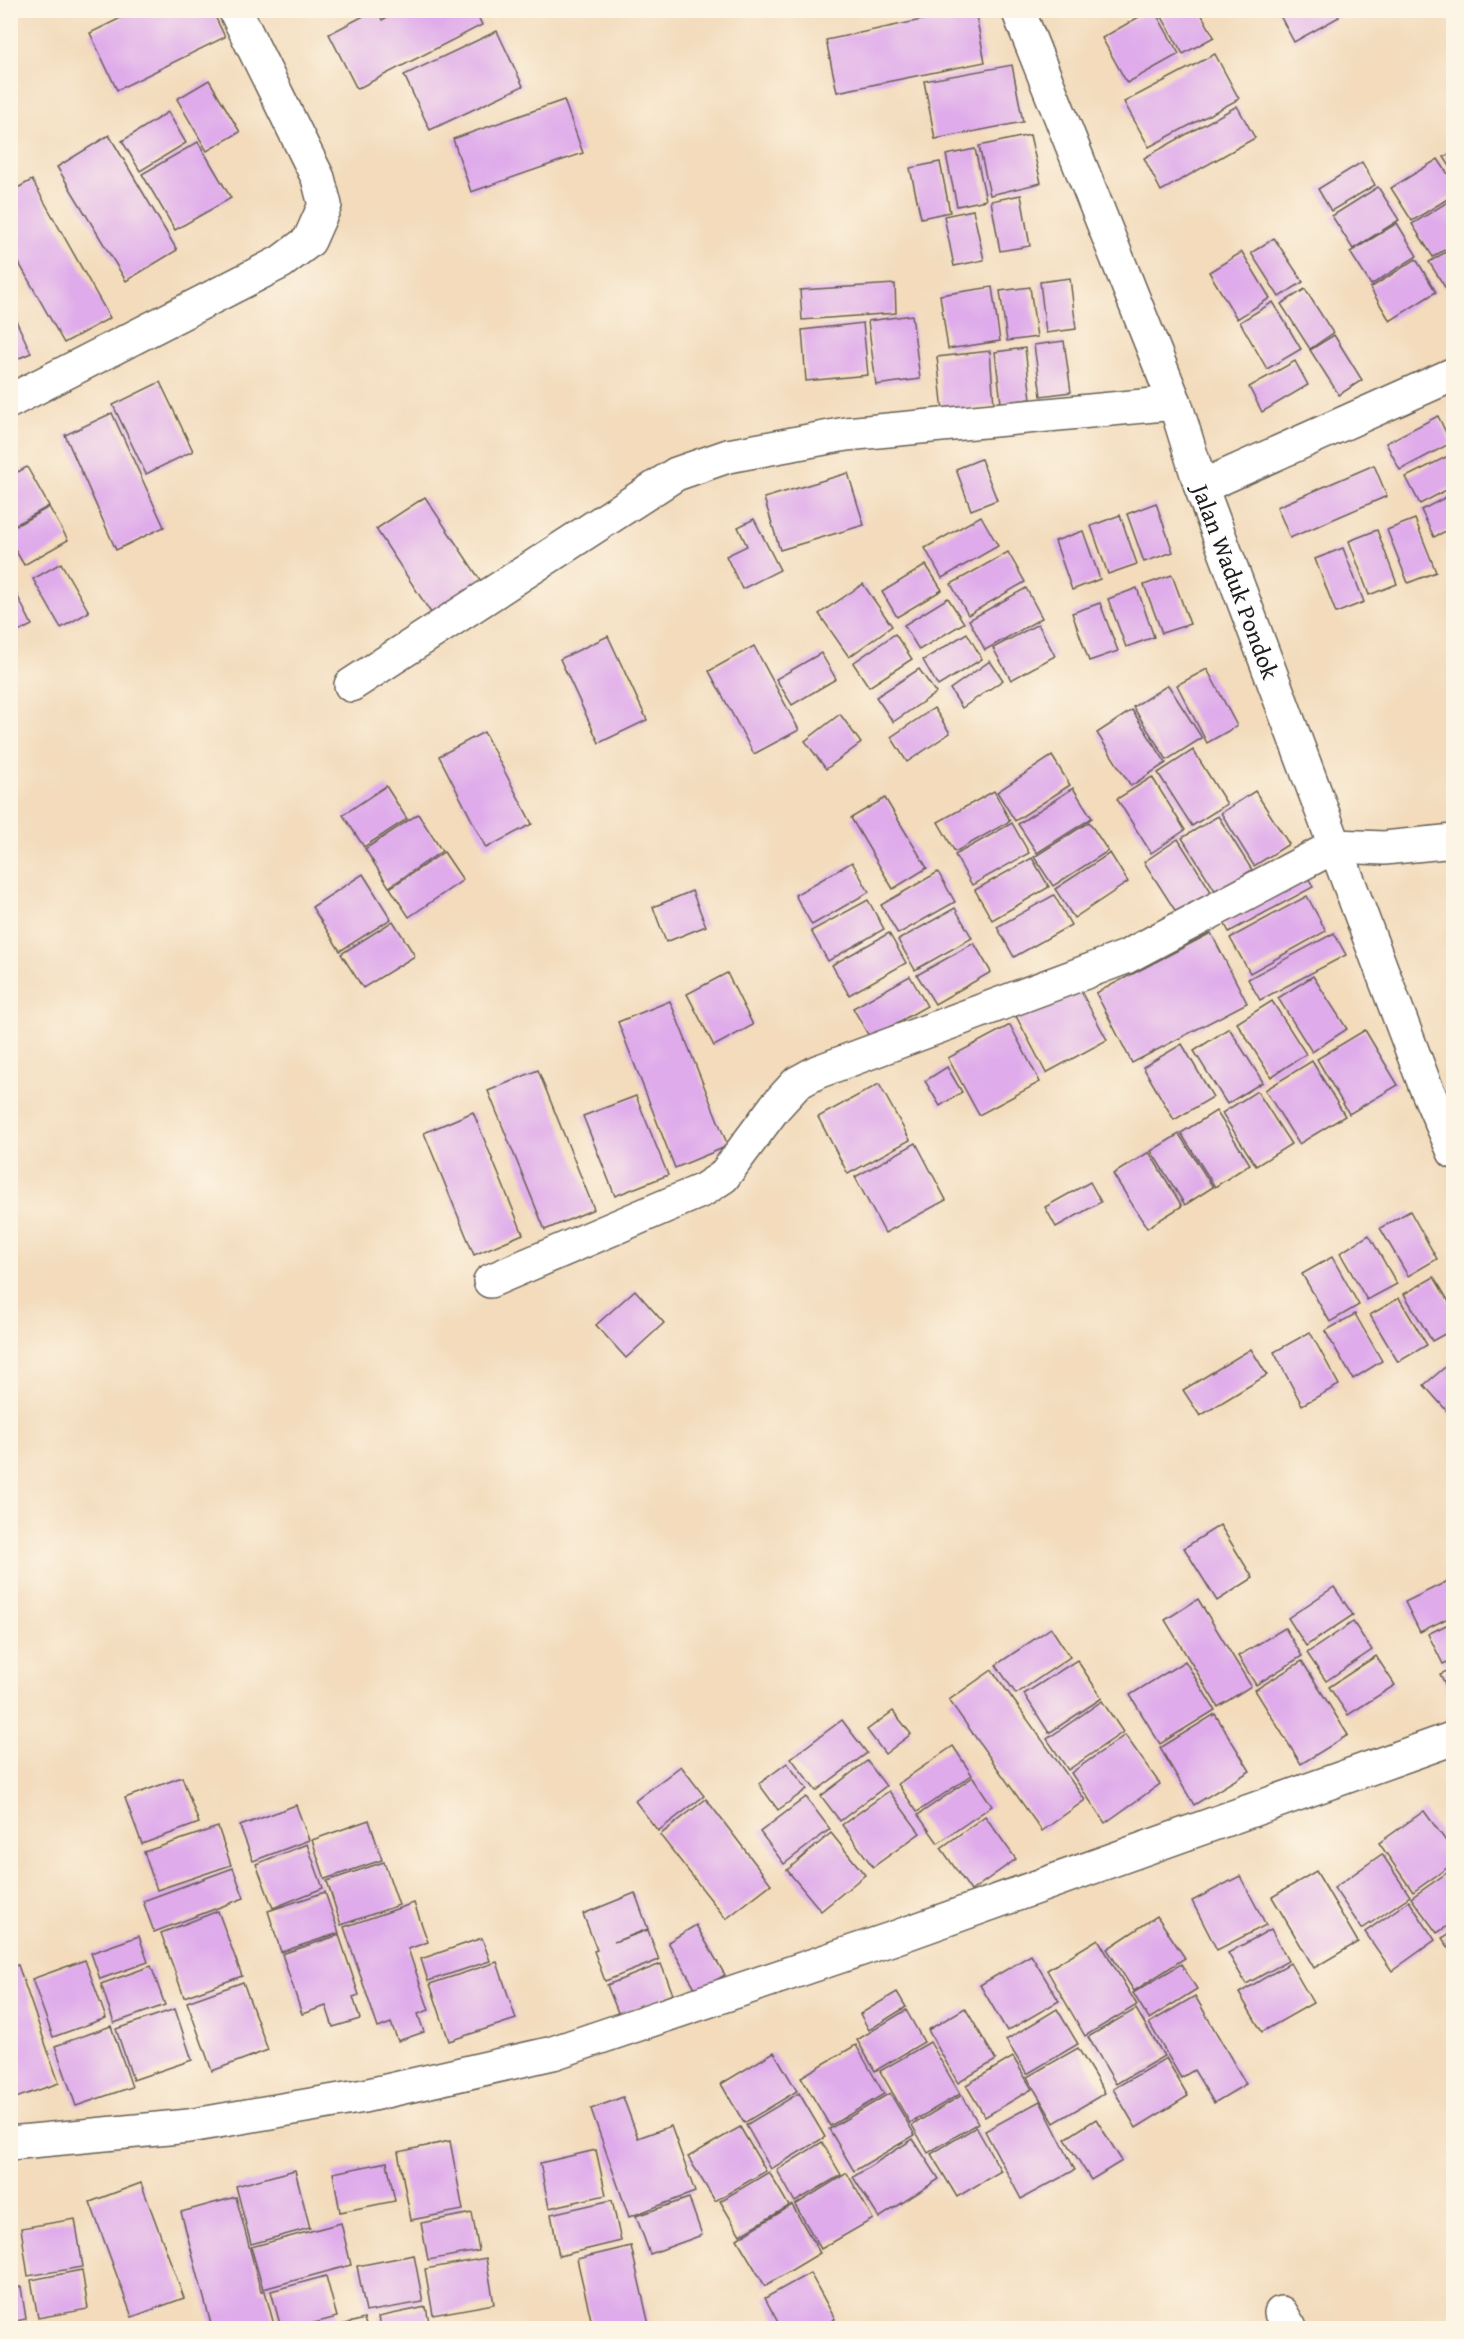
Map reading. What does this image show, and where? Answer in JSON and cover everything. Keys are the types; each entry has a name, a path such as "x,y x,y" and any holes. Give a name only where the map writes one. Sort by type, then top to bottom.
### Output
{"street":[{"path":"10,401 281,262 309,241 326,205 318,178 235,10"},
{"name":"Jalan Waduk Pondok","path":"1018,10 1175,402 1202,487 1335,846 1425,1085 1454,1152"},
{"path":"1202,487 1454,374"},
{"path":"351,685 676,474 728,456 846,434 1175,402"},
{"path":"490,1281 703,1190 723,1177 797,1083 817,1072 1126,957 1335,846 1384,848 1454,841"},
{"path":"10,2143 189,2126 364,2096 553,2053 894,1938 1454,1738"}],"building":[{"path":"137,10 212,10 225,37 117,90 90,33"},
{"path":"378,10 382,20 401,10 475,10 482,25 357,89 329,34"},
{"path":"975,10 985,62 837,92 826,40"},
{"path":"1154,10 1179,54 1127,83 1102,38"},
{"path":"1158,10 1199,10 1214,37 1183,54"},
{"path":"1277,10 1335,10 1339,17 1294,42"},
{"path":"497,31 523,86 430,130 404,75"},
{"path":"1215,54 1239,99 1149,147 1124,102"},
{"path":"1012,65 1023,122 935,139 924,81"},
{"path":"209,80 240,132 207,151 177,99"},
{"path":"564,100 583,153 471,192 453,139"},
{"path":"1237,106 1255,138 1161,191 1144,158"},
{"path":"168,112 186,143 140,171 122,141"},
{"path":"109,135 177,250 126,281 57,167"},
{"path":"1030,135 1041,183 990,195 979,146"},
{"path":"198,142 231,198 175,230 142,174"},
{"path":"975,149 986,200 957,206 946,155"},
{"path":"1454,151 1454,173 1444,157"},
{"path":"1438,159 1454,183 1454,195 1412,221 1391,188"},
{"path":"940,162 950,212 921,218 910,168"},
{"path":"1362,162 1375,185 1331,211 1318,189"},
{"path":"32,180 110,318 64,343 10,247 10,192"},
{"path":"1378,187 1399,220 1353,249 1332,216"},
{"path":"1021,195 1030,246 1000,251 991,201"},
{"path":"1454,198 1454,244 1433,257 1412,224"},
{"path":"973,210 984,260 954,266 944,216"},
{"path":"1397,223 1417,256 1371,285 1350,252"},
{"path":"1274,238 1303,282 1279,297 1251,253"},
{"path":"1454,247 1454,293 1450,295 1429,262"},
{"path":"1242,252 1270,298 1237,319 1209,272"},
{"path":"1416,259 1436,292 1390,321 1370,288"},
{"path":"1070,278 1076,329 1046,333 1040,282"},
{"path":"895,284 896,313 802,320 800,290"},
{"path":"992,287 1000,341 948,349 940,295"},
{"path":"1030,287 1037,337 1007,341 1000,291"},
{"path":"1305,289 1333,333 1310,349 1281,304"},
{"path":"1454,298 1454,311 1448,301"},
{"path":"1273,302 1301,349 1267,369 1240,322"},
{"path":"13,314 31,353 10,362 10,315"},
{"path":"912,315 920,379 876,385 868,321"},
{"path":"863,323 868,375 806,381 802,330"},
{"path":"1334,335 1362,380 1339,395 1310,350"},
{"path":"1064,341 1071,392 1041,396 1034,345"},
{"path":"1025,348 1031,399 1001,403 995,352"},
{"path":"990,351 994,405 943,411 937,357"},
{"path":"1295,361 1308,385 1262,412 1249,387"},
{"path":"160,382 193,451 146,474 113,405"},
{"path":"112,413 164,527 116,550 65,435"},
{"path":"1438,416 1451,443 1400,470 1386,443"},
{"path":"1454,453 1454,486 1420,504 1406,477"},
{"path":"981,459 997,500 971,510 956,469"},
{"path":"1374,465 1387,496 1290,538 1277,507"},
{"path":"27,467 49,506 10,528 10,476"},
{"path":"848,473 864,525 780,550 764,498"},
{"path":"1454,493 1454,527 1434,537 1421,510"},
{"path":"425,497 487,590 437,622 376,529"},
{"path":"1156,503 1173,552 1144,562 1127,514"},
{"path":"49,507 68,540 24,565 10,541 10,529"},
{"path":"1120,515 1137,564 1108,574 1091,526"},
{"path":"981,516 998,546 942,578 925,548"},
{"path":"754,519 780,570 742,589 726,556 747,546 738,527"},
{"path":"1415,519 1436,572 1408,583 1387,530"},
{"path":"1377,530 1397,584 1369,595 1349,541"},
{"path":"1083,531 1100,579 1072,590 1055,541"},
{"path":"1343,548 1364,602 1336,613 1315,559"},
{"path":"1008,552 1025,582 968,615 951,584"},
{"path":"61,563 89,612 61,628 33,579"},
{"path":"926,565 942,590 897,617 882,592"},
{"path":"1172,575 1190,624 1162,633 1144,585"},
{"path":"10,581 32,625 10,636"},
{"path":"863,584 892,626 849,657 819,614"},
{"path":"1026,588 1042,618 985,650 969,620"},
{"path":"1137,588 1154,637 1126,647 1108,599"},
{"path":"948,598 964,623 919,650 904,625"},
{"path":"1100,603 1118,651 1089,661 1072,613"},
{"path":"1038,624 1055,656 1011,680 993,648"},
{"path":"967,633 982,659 938,686 923,660"},
{"path":"895,634 912,659 869,687 853,663"},
{"path":"608,636 647,720 599,743 560,659"},
{"path":"754,646 799,730 754,754 709,671"},
{"path":"821,653 836,679 792,705 776,679"},
{"path":"990,661 1003,680 962,708 950,689"},
{"path":"919,669 936,693 893,722 876,697"},
{"path":"1207,669 1237,726 1207,743 1177,685"},
{"path":"1168,685 1202,738 1167,760 1133,707"},
{"path":"934,708 950,733 907,762 891,737"},
{"path":"1132,710 1166,763 1131,786 1097,733"},
{"path":"840,714 861,743 826,769 805,741"},
{"path":"484,732 532,824 486,848 439,756"},
{"path":"1193,750 1227,804 1192,826 1158,773"},
{"path":"1052,756 1070,785 1015,821 997,792"},
{"path":"1152,777 1185,830 1151,853 1117,799"},
{"path":"386,786 407,819 364,847 343,815"},
{"path":"1073,788 1092,818 1037,853 1018,824"},
{"path":"994,791 1010,821 955,852 938,822"},
{"path":"1255,791 1289,844 1254,866 1221,813"},
{"path":"885,798 927,868 893,889 851,818"},
{"path":"418,814 442,851 389,887 365,849"},
{"path":"1218,816 1252,870 1216,892 1182,838"},
{"path":"1089,822 1108,851 1053,886 1034,857"},
{"path":"1012,823 1029,853 972,885 955,855"},
{"path":"1178,839 1212,893 1178,915 1144,862"},
{"path":"444,852 463,880 409,917 390,888"},
{"path":"1110,853 1128,882 1074,918 1055,889"},
{"path":"1032,858 1049,887 992,920 975,890"},
{"path":"852,862 869,892 812,925 795,895"},
{"path":"1303,868 1313,887 1229,932 1219,913"},
{"path":"938,872 955,902 898,934 881,905"},
{"path":"363,874 391,919 340,951 312,907"},
{"path":"692,891 706,926 666,942 653,907"},
{"path":"1054,895 1071,925 1014,957 997,927"},
{"path":"1307,896 1326,931 1250,973 1230,938"},
{"path":"868,900 884,929 828,961 811,931"},
{"path":"955,908 972,938 915,970 898,940"},
{"path":"393,921 415,956 363,988 341,954"},
{"path":"889,933 906,963 849,995 832,965"},
{"path":"1211,933 1247,1003 1132,1063 1096,993"},
{"path":"1334,933 1346,955 1260,1000 1248,979"},
{"path":"974,943 991,972 935,1004 917,975"},
{"path":"727,973 753,1025 714,1046 687,994"},
{"path":"910,976 927,1006 870,1038 853,1008"},
{"path":"1313,976 1347,1029 1312,1052 1278,998"},
{"path":"1077,984 1107,1040 1046,1073 1016,1016"},
{"path":"670,1001 728,1146 675,1168 618,1022"},
{"path":"1272,1001 1306,1054 1271,1077 1237,1023"},
{"path":"1010,1025 1040,1082 979,1115 948,1058"},
{"path":"1229,1028 1263,1082 1227,1104 1194,1051"},
{"path":"1365,1030 1398,1085 1349,1114 1317,1059"},
{"path":"1182,1044 1213,1097 1174,1120 1143,1067"},
{"path":"1312,1061 1345,1116 1299,1144 1265,1090"},
{"path":"947,1067 962,1092 940,1106 925,1081"},
{"path":"538,1070 594,1209 545,1230 488,1091"},
{"path":"879,1084 910,1140 848,1174 818,1117"},
{"path":"1257,1091 1291,1144 1256,1166 1222,1113"},
{"path":"636,1096 668,1175 615,1196 583,1116"},
{"path":"1216,1111 1250,1164 1215,1187 1181,1133"},
{"path":"473,1112 523,1234 474,1255 424,1133"},
{"path":"1179,1134 1213,1187 1185,1205 1151,1151"},
{"path":"916,1143 946,1200 885,1233 855,1177"},
{"path":"1149,1152 1182,1206 1147,1228 1113,1174"},
{"path":"1090,1182 1101,1202 1056,1227 1045,1207"},
{"path":"1410,1211 1437,1259 1408,1276 1380,1228"},
{"path":"1369,1235 1397,1284 1367,1300 1340,1253"},
{"path":"1332,1257 1359,1305 1330,1322 1302,1274"},
{"path":"1434,1277 1454,1310 1454,1329 1432,1341 1404,1294"},
{"path":"635,1290 664,1323 626,1358 596,1325"},
{"path":"1399,1298 1427,1345 1398,1362 1370,1315"},
{"path":"1355,1314 1382,1361 1353,1379 1325,1331"},
{"path":"1310,1332 1339,1385 1302,1405 1274,1352"},
{"path":"1251,1349 1267,1375 1200,1416 1183,1390"},
{"path":"1450,1363 1454,1366 1454,1419 1424,1385"},
{"path":"1220,1525 1253,1578 1217,1601 1184,1548"},
{"path":"1454,1578 1454,1615 1420,1632 1405,1602"},
{"path":"1334,1587 1353,1615 1306,1646 1288,1618"},
{"path":"1198,1599 1251,1686 1218,1707 1165,1620"},
{"path":"1454,1621 1454,1659 1443,1664 1428,1634"},
{"path":"1353,1622 1372,1650 1326,1681 1307,1653"},
{"path":"1051,1628 1070,1657 1016,1694 996,1665"},
{"path":"1285,1628 1302,1656 1256,1685 1238,1656"},
{"path":"1376,1656 1395,1685 1348,1715 1329,1687"},
{"path":"1077,1660 1102,1698 1049,1733 1024,1694"},
{"path":"1185,1661 1215,1710 1160,1744 1130,1695"},
{"path":"1302,1661 1348,1735 1301,1764 1255,1690"},
{"path":"1454,1668 1454,1701 1440,1674"},
{"path":"992,1670 1085,1800 1042,1831 949,1700"},
{"path":"1102,1701 1123,1732 1068,1770 1047,1739"},
{"path":"893,1711 911,1734 885,1754 867,1730"},
{"path":"1215,1714 1250,1771 1194,1805 1160,1748"},
{"path":"842,1720 867,1753 816,1791 791,1758"},
{"path":"1125,1735 1160,1784 1105,1823 1071,1773"},
{"path":"953,1746 972,1775 917,1812 898,1784"},
{"path":"867,1761 886,1786 840,1821 821,1796"},
{"path":"787,1763 807,1789 778,1810 759,1784"},
{"path":"681,1766 704,1796 658,1831 635,1801"},
{"path":"182,1777 199,1823 142,1844 125,1798"},
{"path":"973,1777 992,1806 938,1843 918,1815"},
{"path":"889,1791 920,1833 873,1867 842,1825"},
{"path":"806,1797 830,1829 784,1864 760,1832"},
{"path":"706,1799 771,1884 726,1919 660,1835"},
{"path":"296,1805 309,1840 253,1861 240,1826"},
{"path":"1424,1811 1454,1852 1454,1863 1413,1892 1379,1843"},
{"path":"985,1816 1016,1859 971,1891 941,1848"},
{"path":"369,1820 382,1860 325,1879 312,1840"},
{"path":"218,1827 231,1865 157,1890 144,1852"},
{"path":"831,1833 865,1875 821,1911 787,1870"},
{"path":"307,1844 323,1888 273,1908 256,1864"},
{"path":"1382,1854 1410,1896 1362,1929 1334,1888"},
{"path":"384,1862 399,1905 341,1925 327,1881"},
{"path":"233,1868 244,1898 154,1932 143,1901"},
{"path":"1454,1868 1454,1922 1437,1933 1411,1898"},
{"path":"1316,1871 1358,1942 1314,1968 1272,1897"},
{"path":"1240,1876 1266,1925 1217,1950 1192,1901"},
{"path":"325,1892 339,1933 281,1952 268,1911"},
{"path":"635,1893 648,1929 614,1942 648,1930 659,1960 605,1981 594,1951 597,1950 583,1914"},
{"path":"1409,1901 1435,1940 1392,1971 1365,1932"},
{"path":"414,1903 428,1942 408,1949 429,2010 418,2014 424,2032 398,2041 391,2023 378,2028 344,1927"},
{"path":"218,1911 242,1976 184,1997 161,1933"},
{"path":"1157,1916 1185,1958 1134,1991 1107,1949"},
{"path":"696,1925 725,1975 697,1991 668,1942"},
{"path":"1271,1929 1288,1961 1246,1984 1228,1953"},
{"path":"1454,1931 1454,1955 1442,1938"},
{"path":"339,1935 359,1995 353,1997 360,2019 333,2027 326,2006 302,2014 282,1954"},
{"path":"139,1936 148,1962 100,1979 91,1953"},
{"path":"482,1938 490,1961 428,1981 421,1959"},
{"path":"1098,1939 1137,2005 1085,2036 1047,1970"},
{"path":"1031,1955 1059,2001 1007,2031 980,1985"},
{"path":"85,1960 106,2018 53,2037 32,1979"},
{"path":"497,1962 516,2019 449,2041 430,1984"},
{"path":"1290,1963 1313,2003 1262,2032 1239,1993"},
{"path":"661,1964 673,1994 619,2015 607,1985"},
{"path":"1181,1964 1197,1989 1149,2019 1133,1993"},
{"path":"18,1965 59,2083 10,2100 10,1967"},
{"path":"151,1966 165,2005 114,2023 101,1984"},
{"path":"243,1982 268,2050 212,2071 187,2002"},
{"path":"897,1992 906,2007 869,2030 860,2014"},
{"path":"1195,1996 1246,2084 1214,2103 1194,2070 1181,2078 1149,2023"},
{"path":"965,2008 996,2060 958,2083 928,2030"},
{"path":"175,2009 192,2060 133,2080 116,2029"},
{"path":"1057,2009 1078,2044 1027,2074 1006,2040"},
{"path":"1136,2009 1164,2056 1116,2084 1088,2037"},
{"path":"906,2010 924,2042 875,2071 857,2040"},
{"path":"111,2026 132,2087 76,2106 55,2046"},
{"path":"930,2042 960,2094 910,2123 880,2071"},
{"path":"856,2045 884,2094 830,2126 801,2077"},
{"path":"1078,2048 1105,2093 1054,2123 1027,2077"},
{"path":"774,2052 797,2091 744,2123 721,2084"},
{"path":"1013,2057 1032,2089 985,2117 966,2085"},
{"path":"1166,2058 1188,2096 1136,2128 1113,2089"},
{"path":"799,2093 825,2137 771,2169 746,2125"},
{"path":"890,2093 915,2135 854,2171 829,2129"},
{"path":"962,2095 978,2123 928,2153 912,2125"},
{"path":"623,2097 638,2138 671,2126 695,2192 629,2217 591,2109"},
{"path":"1040,2101 1075,2170 1021,2199 985,2131"},
{"path":"1096,2119 1122,2161 1091,2180 1065,2139"},
{"path":"740,2127 766,2171 715,2201 688,2157"},
{"path":"976,2127 1001,2171 957,2197 931,2154"},
{"path":"913,2139 939,2179 879,2218 853,2177"},
{"path":"450,2141 463,2210 411,2220 398,2152"},
{"path":"822,2142 841,2175 795,2202 777,2170"},
{"path":"596,2150 606,2195 549,2208 540,2163"},
{"path":"387,2162 395,2201 340,2212 333,2173"},
{"path":"295,2170 310,2228 251,2244 236,2186"},
{"path":"769,2172 789,2206 740,2235 720,2201"},
{"path":"847,2173 873,2219 821,2249 795,2205"},
{"path":"141,2183 184,2298 132,2317 90,2202"},
{"path":"236,2197 261,2291 265,2291 274,2325 262,2328 212,2328 181,2212"},
{"path":"689,2198 702,2235 650,2254 636,2216"},
{"path":"612,2200 621,2241 559,2256 551,2214"},
{"path":"792,2205 820,2253 765,2286 737,2239"},
{"path":"472,2213 479,2251 428,2260 421,2223"},
{"path":"75,2219 83,2267 28,2276 21,2228"},
{"path":"341,2223 351,2265 263,2289 251,2247"},
{"path":"631,2246 649,2325 632,2328 593,2328 577,2259"},
{"path":"414,2255 423,2302 366,2312 357,2266"},
{"path":"486,2258 494,2304 433,2315 425,2269"},
{"path":"82,2270 88,2309 38,2318 31,2280"},
{"path":"810,2273 835,2319 818,2328 781,2328 765,2298"},
{"path":"326,2276 337,2317 295,2328 281,2328 271,2291"},
{"path":"21,2287 26,2319 10,2322 10,2289"},
{"path":"426,2307 430,2328 380,2328 378,2317"},
{"path":"364,2319 367,2328 334,2327"},
{"path":"25,2323 25,2328 10,2328 10,2325"}]}
